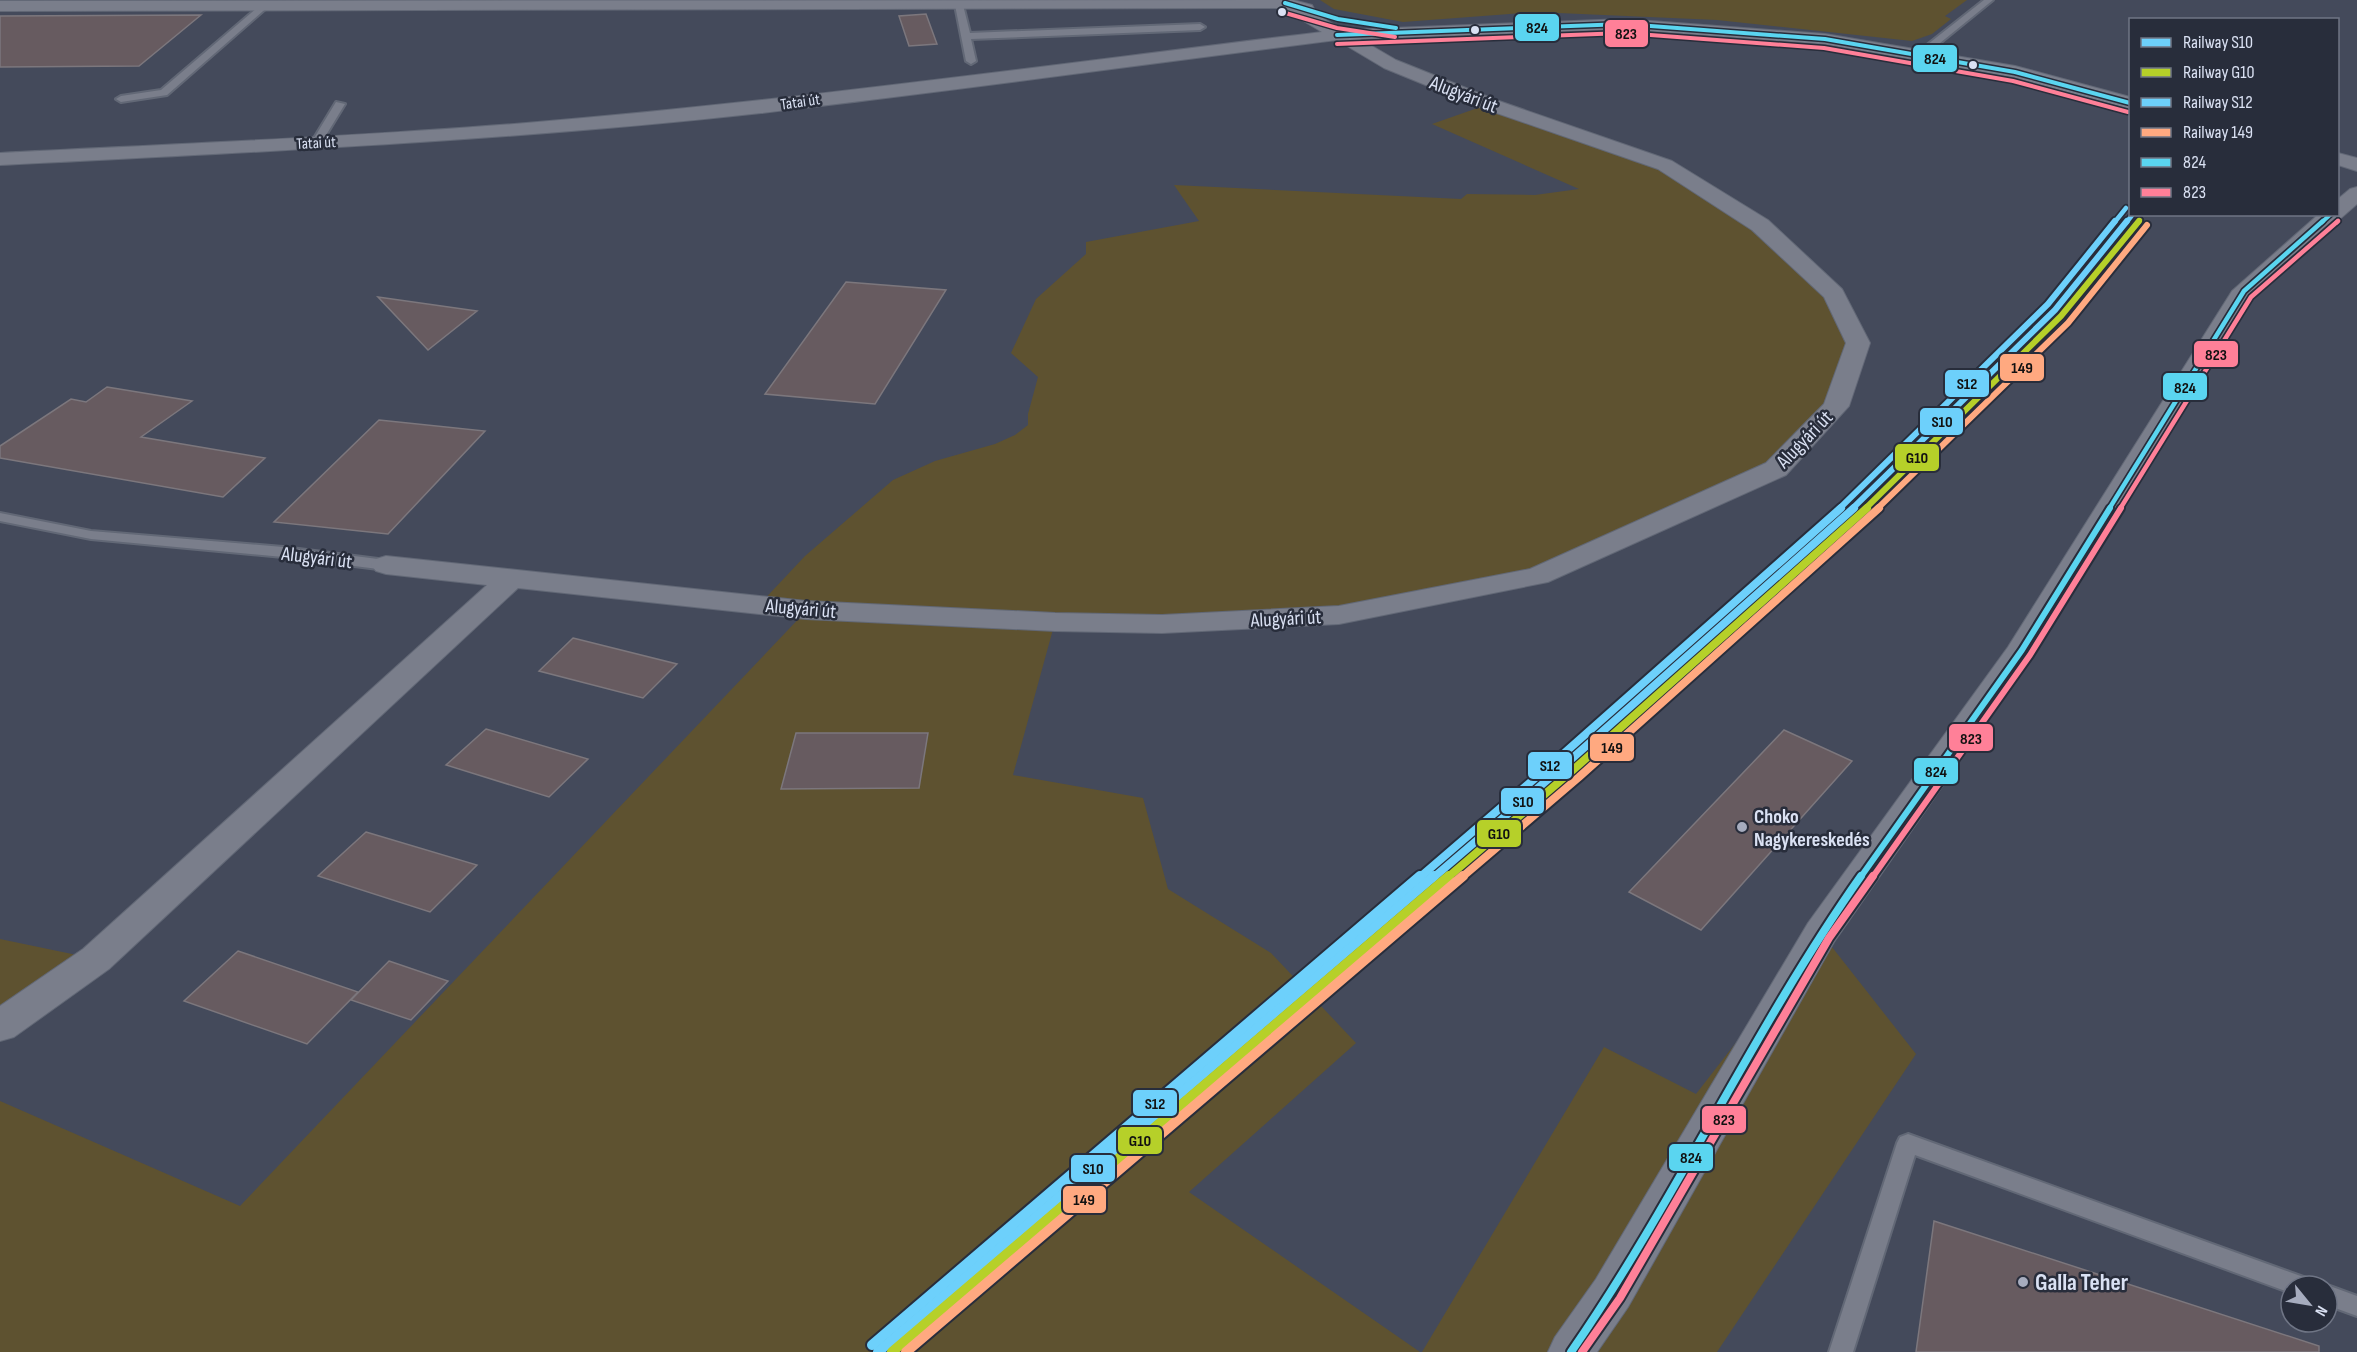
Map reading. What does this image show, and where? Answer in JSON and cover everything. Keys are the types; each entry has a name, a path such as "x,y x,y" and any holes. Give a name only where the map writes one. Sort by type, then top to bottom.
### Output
{"street":[{"path":"1253,44 1272,29 1281,17 1286,2"},
{"path":"0,6 959,5 1286,2 1355,22 1423,31"},
{"name":"Alugyári út","path":"386,565 806,610 1161,624 1339,615 1538,576 1776,469 1836,406 1858,343 1834,294 1760,225 1665,165 1448,88 1390,64 1337,35 1286,2"},
{"name":"Tatai út","path":"0,159 316,143 525,129 760,107 1337,35 1624,24 1825,39 2015,72 2129,103"},
{"path":"2339,160 2357,165"},
{"path":"2339,208 2357,193"},
{"path":"1571,1352 1612,1293 1821,933 2022,650 2244,291 2330,216"},
{"path":"0,1026 96,959 511,579"}],"lane":[{"path":"1921,54 1989,0"},
{"path":"121,99 164,93 267,4"},
{"path":"959,5 970,61"},
{"path":"966,36 1200,27"},
{"path":"316,143 340,104"},
{"name":"Alugyári út","path":"0,517 91,535 283,552 386,565"},
{"path":"1841,1352 1908,1143 2279,1278"},
{"path":"2339,1299 2357,1306"}],"shaded area":[{"path":"1320,0 1967,0 1945,16 1951,19 1932,34 1912,41 1717,20 1536,12 1403,22 1334,9"},
{"path":"1489,104 1665,165 1714,196 1834,294 1858,343 1836,406 1776,469 1538,576 1339,615 1055,622 1013,775 1143,798 1168,889 1271,953 1356,1043 1189,1192 1420,1352 0,1352 0,1101 240,1206 806,611 759,605 805,556 893,480 935,461 995,444 1015,435 1028,425 1028,414 1038,377 1011,353 1036,299 1086,254 1086,242 1199,221 1174,185 1461,199 1467,194 1535,195 1579,189 1432,124"},
{"path":"1821,933 1916,1054 1717,1352 1422,1352 1604,1047 1696,1094"},
{"path":"0,939 96,959 0,1026"}],"building":[{"path":"926,14 937,44 909,46 899,16"},
{"path":"201,15 139,66 0,67 0,16"},
{"path":"846,282 946,290 875,404 765,394"},
{"path":"378,297 477,311 428,350"},
{"path":"107,387 192,401 141,437 265,458 223,497 0,458 0,446 71,399 86,402"},
{"path":"379,420 485,431 388,534 274,522"},
{"path":"573,638 677,664 643,698 539,671"},
{"path":"486,729 588,759 549,797 446,765"},
{"name":"Choko Nagykereskedés","path":"1784,730 1852,761 1701,930 1629,892"},
{"path":"796,733 928,733 919,788 781,789"},
{"path":"366,832 477,865 430,912 318,876"},
{"path":"238,951 358,992 307,1044 184,1001"},
{"path":"389,961 448,981 411,1020 351,1000"},
{"name":"Galla Teher","path":"1934,1221 2319,1346 2319,1352 1916,1352"}],"rail line":[{"name":"S12","path":"872,1345 1561,756 1834,514 2048,304 2126,208"},
{"name":"S10","path":"878,1352 1567,763 1840,521 2055,310 2131,216"},
{"name":"G10","path":"892,1352 1573,770 1846,528 2061,316 2140,220"},
{"name":"149","path":"906,1352 1579,777 1852,534 2068,323 2147,225"}],"transit line":[{"name":"824","path":"1285,3 1338,19 1396,28"},
{"name":"823","path":"1282,12 1337,28 1395,37"},
{"name":"824","path":"1337,35 1624,24 1825,39 2015,72 2129,103"},
{"name":"823","path":"1337,44 1624,33 1824,48 2013,81 2128,112"},
{"name":"824","path":"1571,1352 1612,1293 1821,933 2022,650 2244,291 2329,216"},
{"name":"823","path":"1582,1352 1620,1298 1829,938 2030,655 2251,297 2338,221"}],"place":[{"name":"Choko Nagykereskedés","path":"1742,827"},
{"name":"Galla Teher","path":"2023,1282"}]}
